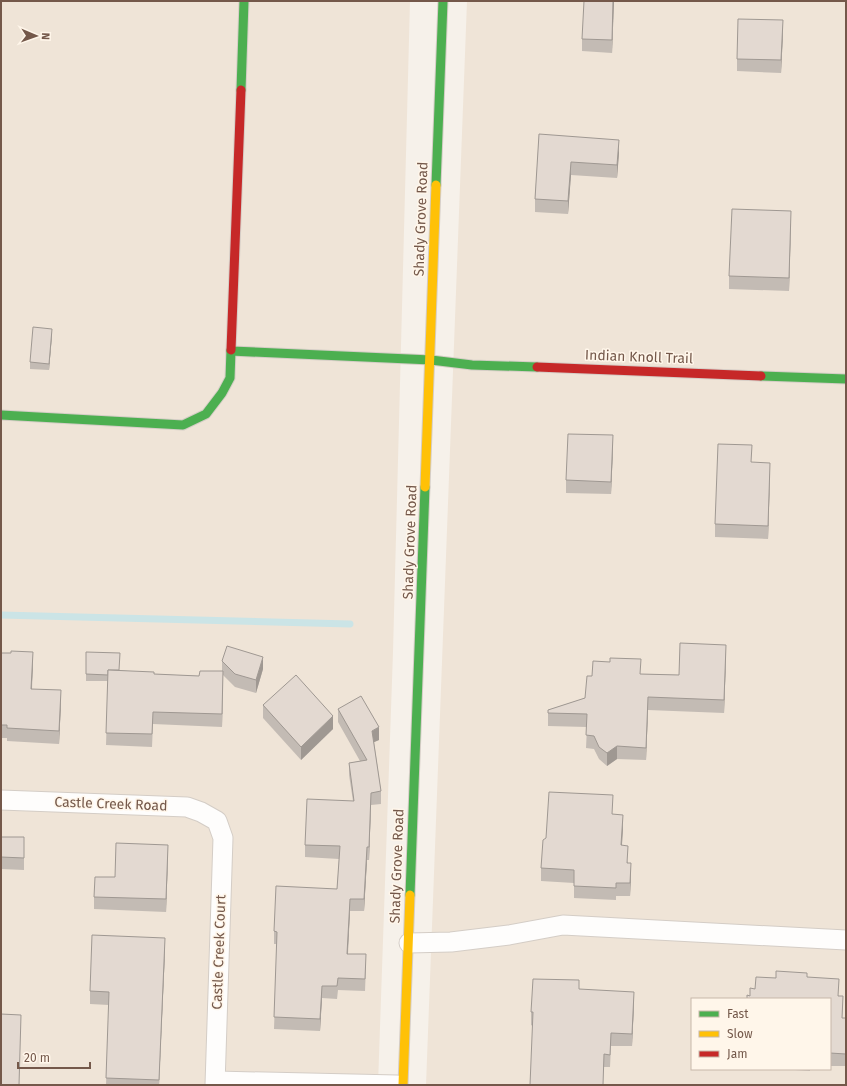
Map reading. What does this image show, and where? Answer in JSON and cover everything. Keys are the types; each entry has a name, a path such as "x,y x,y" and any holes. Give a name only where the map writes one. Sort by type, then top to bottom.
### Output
{"street":[{"path":"1,415 183,425 206,414 222,393 230,378 244,1"},
{"name":"Shady Grove Road","path":"403,1085 443,1"},
{"name":"Indian Knoll Trail","path":"231,351 430,360 472,365 846,379"},
{"name":"Castle Creek Road","path":"1,800 187,807 217,820"},
{"name":"Castle Creek Court","path":"216,1083 223,838 217,820"},
{"path":"408,943 451,942 495,937 563,925 846,940"},
{"path":"216,1083 397,1085"}],"shaded area":[{"path":"1,1 410,1 393,652 378,1085 1,1085"},
{"path":"467,1 846,1 846,1085 426,1085"}],"building":[{"path":"584,1 613,1 612,40 582,39"},
{"path":"738,19 783,20 781,60 737,59"},
{"path":"539,134 619,140 617,165 571,162 568,201 535,199"},
{"path":"732,209 791,211 789,278 729,276"},
{"path":"33,327 52,329 49,364 30,362"},
{"path":"568,434 613,435 611,482 566,480"},
{"path":"718,444 752,445 751,462 770,463 768,526 715,524"},
{"path":"680,643 726,645 724,700 648,697 646,748 617,746 607,753 599,747 594,736 586,735 587,714 548,713 548,710 585,698 587,676 592,676 593,661 610,662 610,658 641,659 640,674 679,675"},
{"path":"227,646 263,657 256,680 235,674 222,661"},
{"path":"11,651 33,652 31,689 61,690 59,731 7,728 7,725 1,725 1,653 11,653"},
{"path":"86,652 120,653 119,670 108,670 108,675 86,674"},
{"path":"108,670 199,676 200,671 223,671 222,714 153,712 152,734 106,733"},
{"path":"296,675 333,716 301,747 263,705"},
{"path":"361,696 379,727 372,731 381,791 371,793 369,847 367,847 364,899 350,899 347,954 366,954 365,979 338,978 337,986 322,986 320,1019 274,1017 277,932 274,931 276,886 337,889 340,846 305,845 307,799 354,801 349,763 367,760 338,709"},
{"path":"549,792 613,795 612,814 623,815 621,845 628,846 627,863 631,863 630,883 616,883 616,888 574,886 574,870 541,868 543,840 546,838"},
{"path":"1,837 24,837 24,858 1,857"},
{"path":"116,843 168,845 166,899 94,897 95,877 115,877"},
{"path":"92,935 165,938 159,1080 106,1078 109,992 90,991"},
{"path":"776,971 807,973 807,977 839,979 838,996 843,996 842,1018 846,1018 846,1054 831,1053 831,998 747,998 747,995 750,996 750,988 755,989 756,977 776,978"},
{"path":"533,979 579,980 579,989 634,992 632,1034 611,1033 610,1055 604,1054 603,1085 530,1085"},
{"path":"1,1014 21,1015 19,1085 1,1085"}],"waterway":[{"path":"1,615 350,624"}],"traffic: fast":[{"path":"241,90 244,1"},
{"path":"436,185 443,1"},
{"path":"1,415 183,425 206,414 222,393 230,378 231,350"},
{"path":"231,351 431,360 472,365 537,367"},
{"path":"761,376 846,379"},
{"path":"410,895 425,487"}],"traffic: slow":[{"path":"425,487 436,185"},
{"path":"403,1085 410,895"}],"traffic: jam":[{"path":"231,350 241,90"},
{"path":"537,367 761,376"}]}
